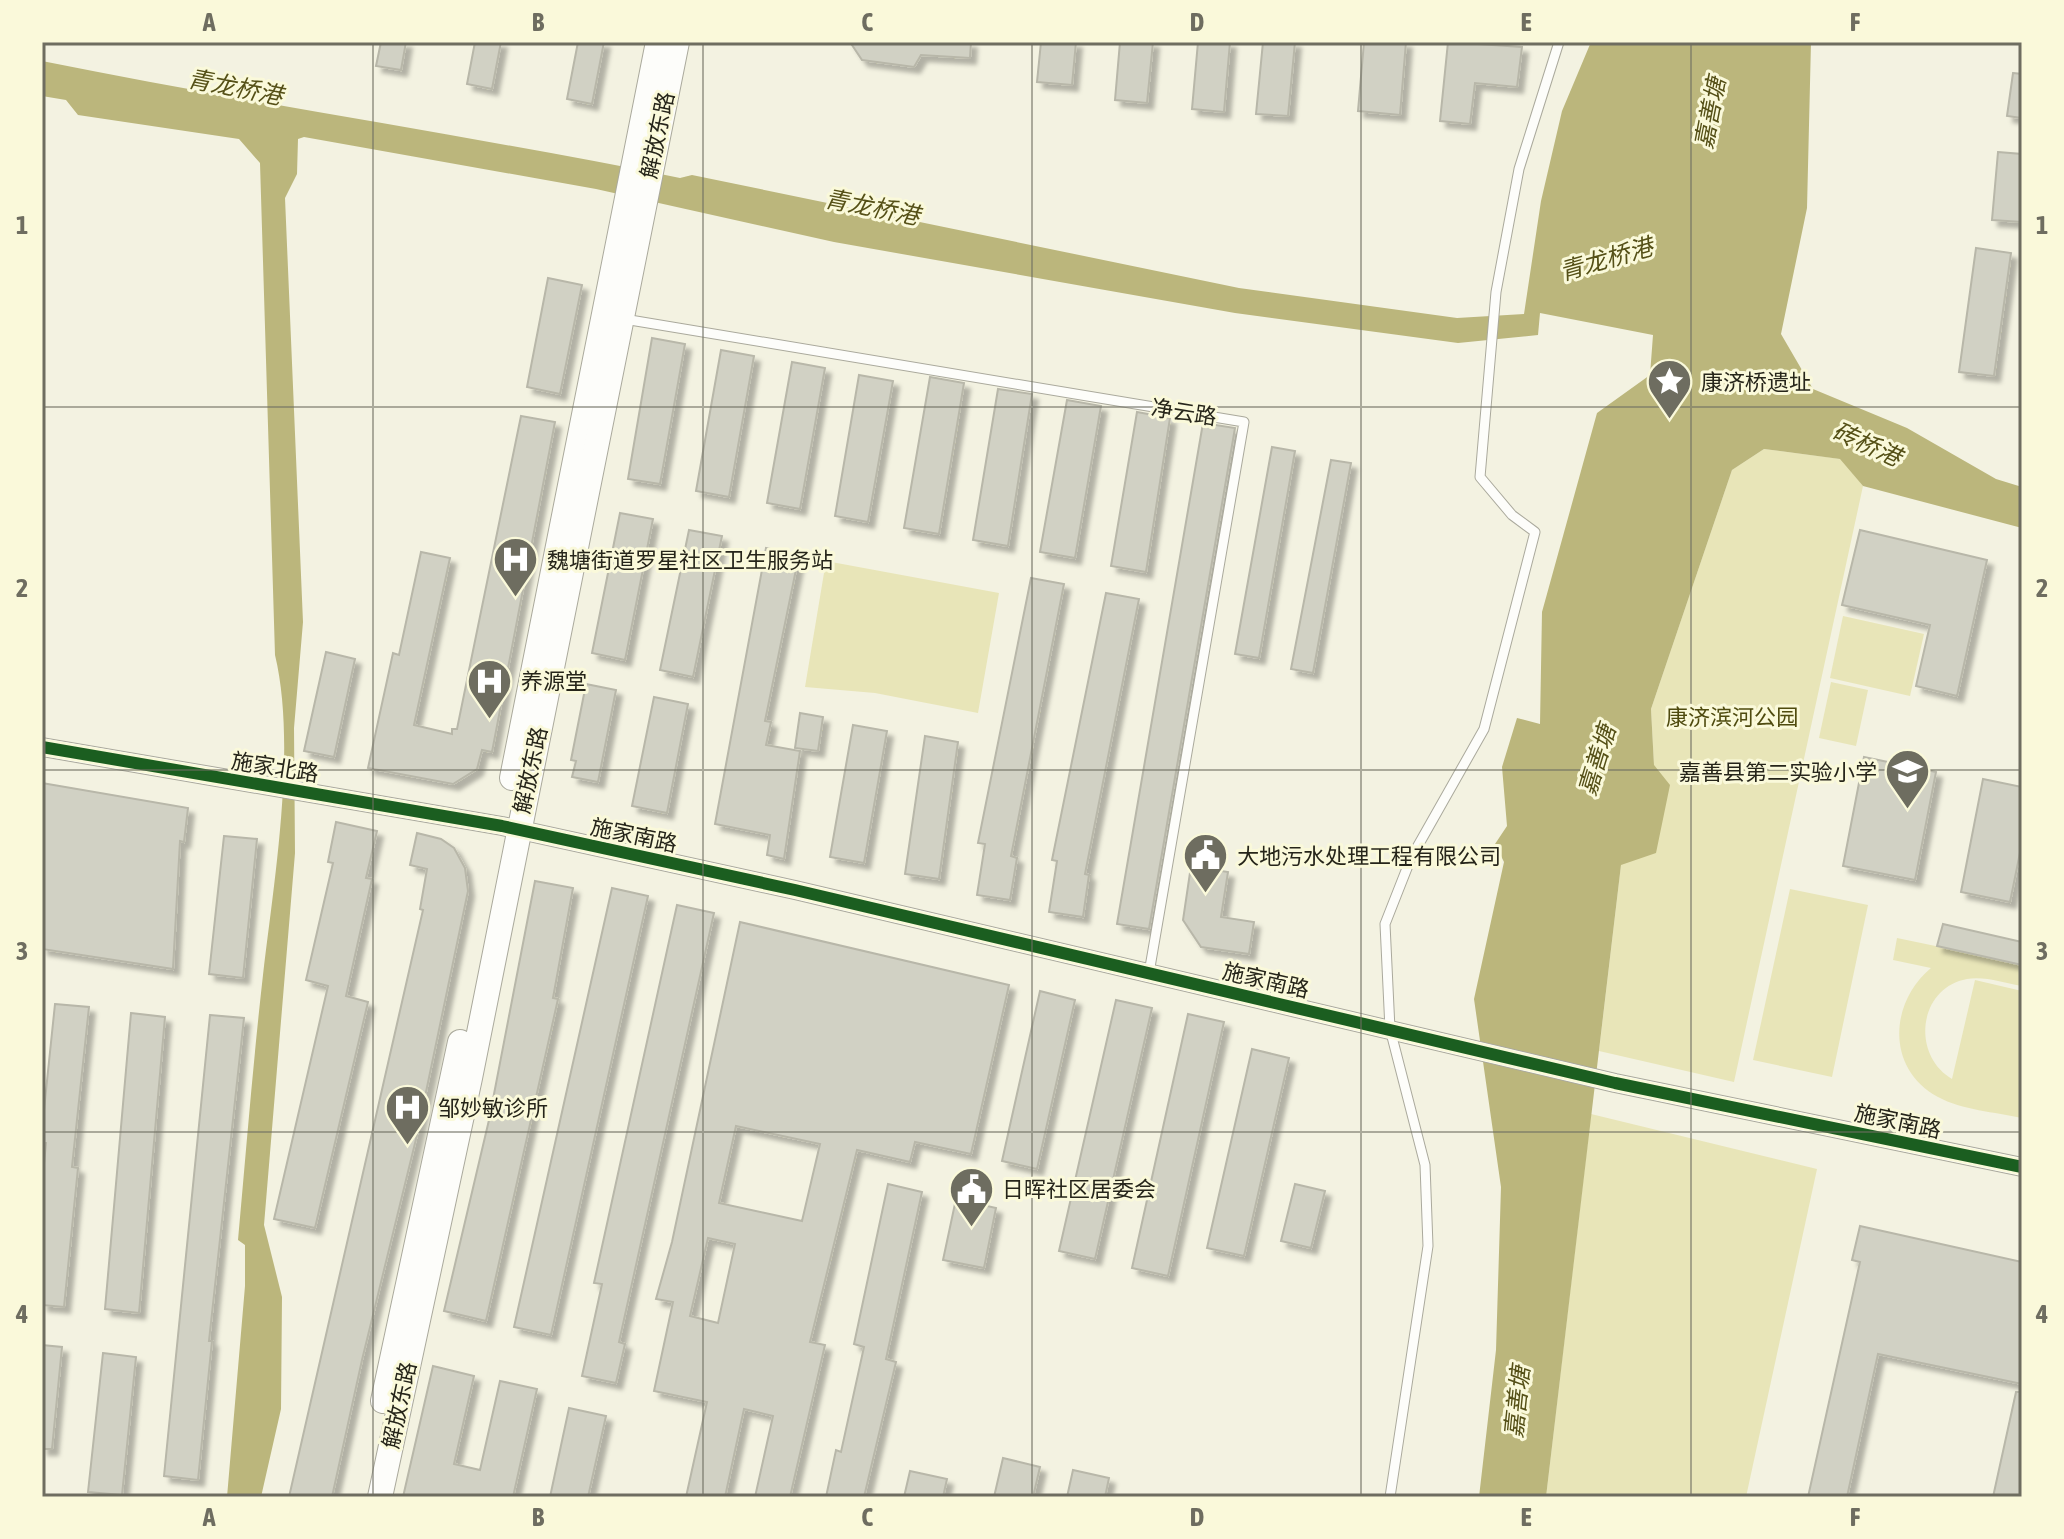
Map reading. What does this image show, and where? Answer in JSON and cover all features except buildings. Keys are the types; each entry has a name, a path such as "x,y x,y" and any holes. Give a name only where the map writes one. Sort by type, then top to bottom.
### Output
{"main road":[{"name":"解放东路","path":"380,1497 470,1078 510,828 646,142 658,42"},
{"name":"解放东路","path":"646,142 677,42"},
{"name":"解放东路","path":"363,1497 620,319 630,220"}],"street":[{"name":"施家北路","path":"42,747 510,828"},
{"name":"施家南路","path":"510,828 1615,1083 2022,1167"}],"lane":[{"path":"1390,1497 1428,1246 1425,1165 1390,1029 1385,924 1411,858 1484,729 1535,532 1512,515 1480,477 1496,292 1519,169 1559,42"},
{"name":"净云路","path":"620,319 1244,422 1149,973"}],"green space":[{"name":"康济滨河公园","path":"1764,449 1841,459 1863,486 1734,1082 1599,1051 1621,865 1654,765 1651,709 1732,470"},
{"path":"826,561 999,593 978,713 875,693 805,687"},
{"path":"1843,616 1924,634 1910,696 1830,678"},
{"path":"1831,682 1868,690 1856,746 1819,738"},
{"path":"1790,889 1868,905 1832,1077 1753,1060"},
{"path":"1897,938 2022,964 2022,986 1981,978 1967,979 1951,985 1938,995 1930,1008 1926,1039 1930,1055 1952,1079 1975,980 2022,991 2022,1118 1947,1101 1921,1085 1909,1070 1899,1035 1901,1017 1917,982 1931,968 1893,960"},
{"path":"1591,1114 1817,1169 1746,1497 1546,1497"}],"water":[{"path":"1591,42 1811,42 1807,208 1781,334 1813,389 1907,428 1996,479 2022,487 2022,528 1863,486 1840,459 1764,449 1732,470 1651,709 1654,765 1670,785 1656,853 1621,865 1546,1497 1479,1497 1496,1350 1501,1187 1474,999 1504,862 1495,844 1507,826 1502,767 1517,718 1540,724 1542,612 1597,413 1650,375 1653,335 1540,313 1538,335 1458,343 1235,313 834,242 596,189 304,137 298,139 297,174 285,198 303,622 294,728 295,853 264,1225 282,1297 281,1409 261,1497 227,1497 245,1286 245,1245 238,1240 284,772 281,691 275,655 260,163 239,139 78,115 66,100 42,96 42,61 680,178 692,175 1239,288 1457,318 1524,314 1541,201 1562,111"}],"cycle path":[{"path":"42,747 502,826 795,890 1615,1083 2022,1167"}],"place":[{"name":"康济桥遗址","path":"1670,421"},
{"name":"魏塘街道罗星社区卫生服务站","path":"516,599"},
{"name":"养源堂","path":"490,720"},
{"name":"嘉善县第二实验小学","path":"1908,811"},
{"name":"大地污水处理工程有限公司","path":"1206,895"},
{"name":"邹妙敏诊所","path":"407,1147"},
{"name":"日晖社区居委会","path":"971,1228"}],"water label":[{"name":"青龙桥港","path":"235,87"},
{"name":"嘉善塘","path":"1710,113"},
{"name":"青龙桥港","path":"872,207"},
{"name":"青龙桥港","path":"1606,259"},
{"name":"砖桥港","path":"1867,444"},
{"name":"嘉善塘","path":"1597,760"},
{"name":"嘉善塘","path":"1517,1402"}]}
